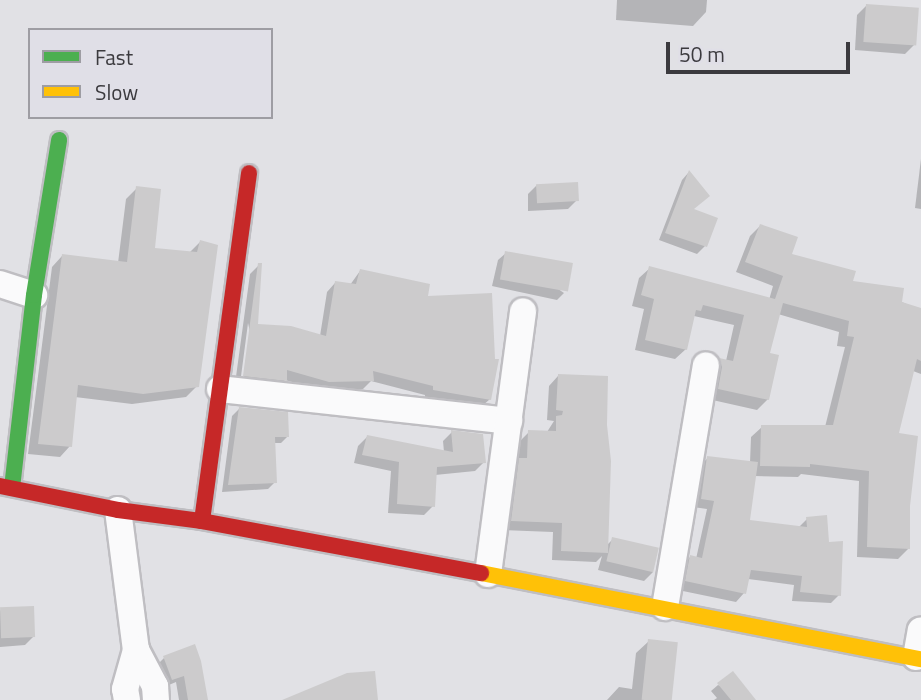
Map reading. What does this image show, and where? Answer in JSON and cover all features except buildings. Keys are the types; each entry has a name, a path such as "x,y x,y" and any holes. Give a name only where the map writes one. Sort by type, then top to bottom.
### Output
{"street":[{"path":"60,140 6,487 118,510 202,522 665,607 918,658 921,630"},
{"path":"202,522 249,173"},
{"path":"0,284 34,295"},
{"path":"488,574 523,311"},
{"path":"665,607 706,365"},
{"path":"220,389 509,421"},
{"path":"118,510 136,650 155,686 156,700"},
{"path":"127,700 125,689 136,650"}],"traffic: fast":[{"path":"12,488 34,295 59,140"}],"traffic: slow":[{"path":"481,573 921,659"}],"traffic: jam":[{"path":"202,521 249,173"},
{"path":"0,486 118,510 202,521 481,573"}]}
